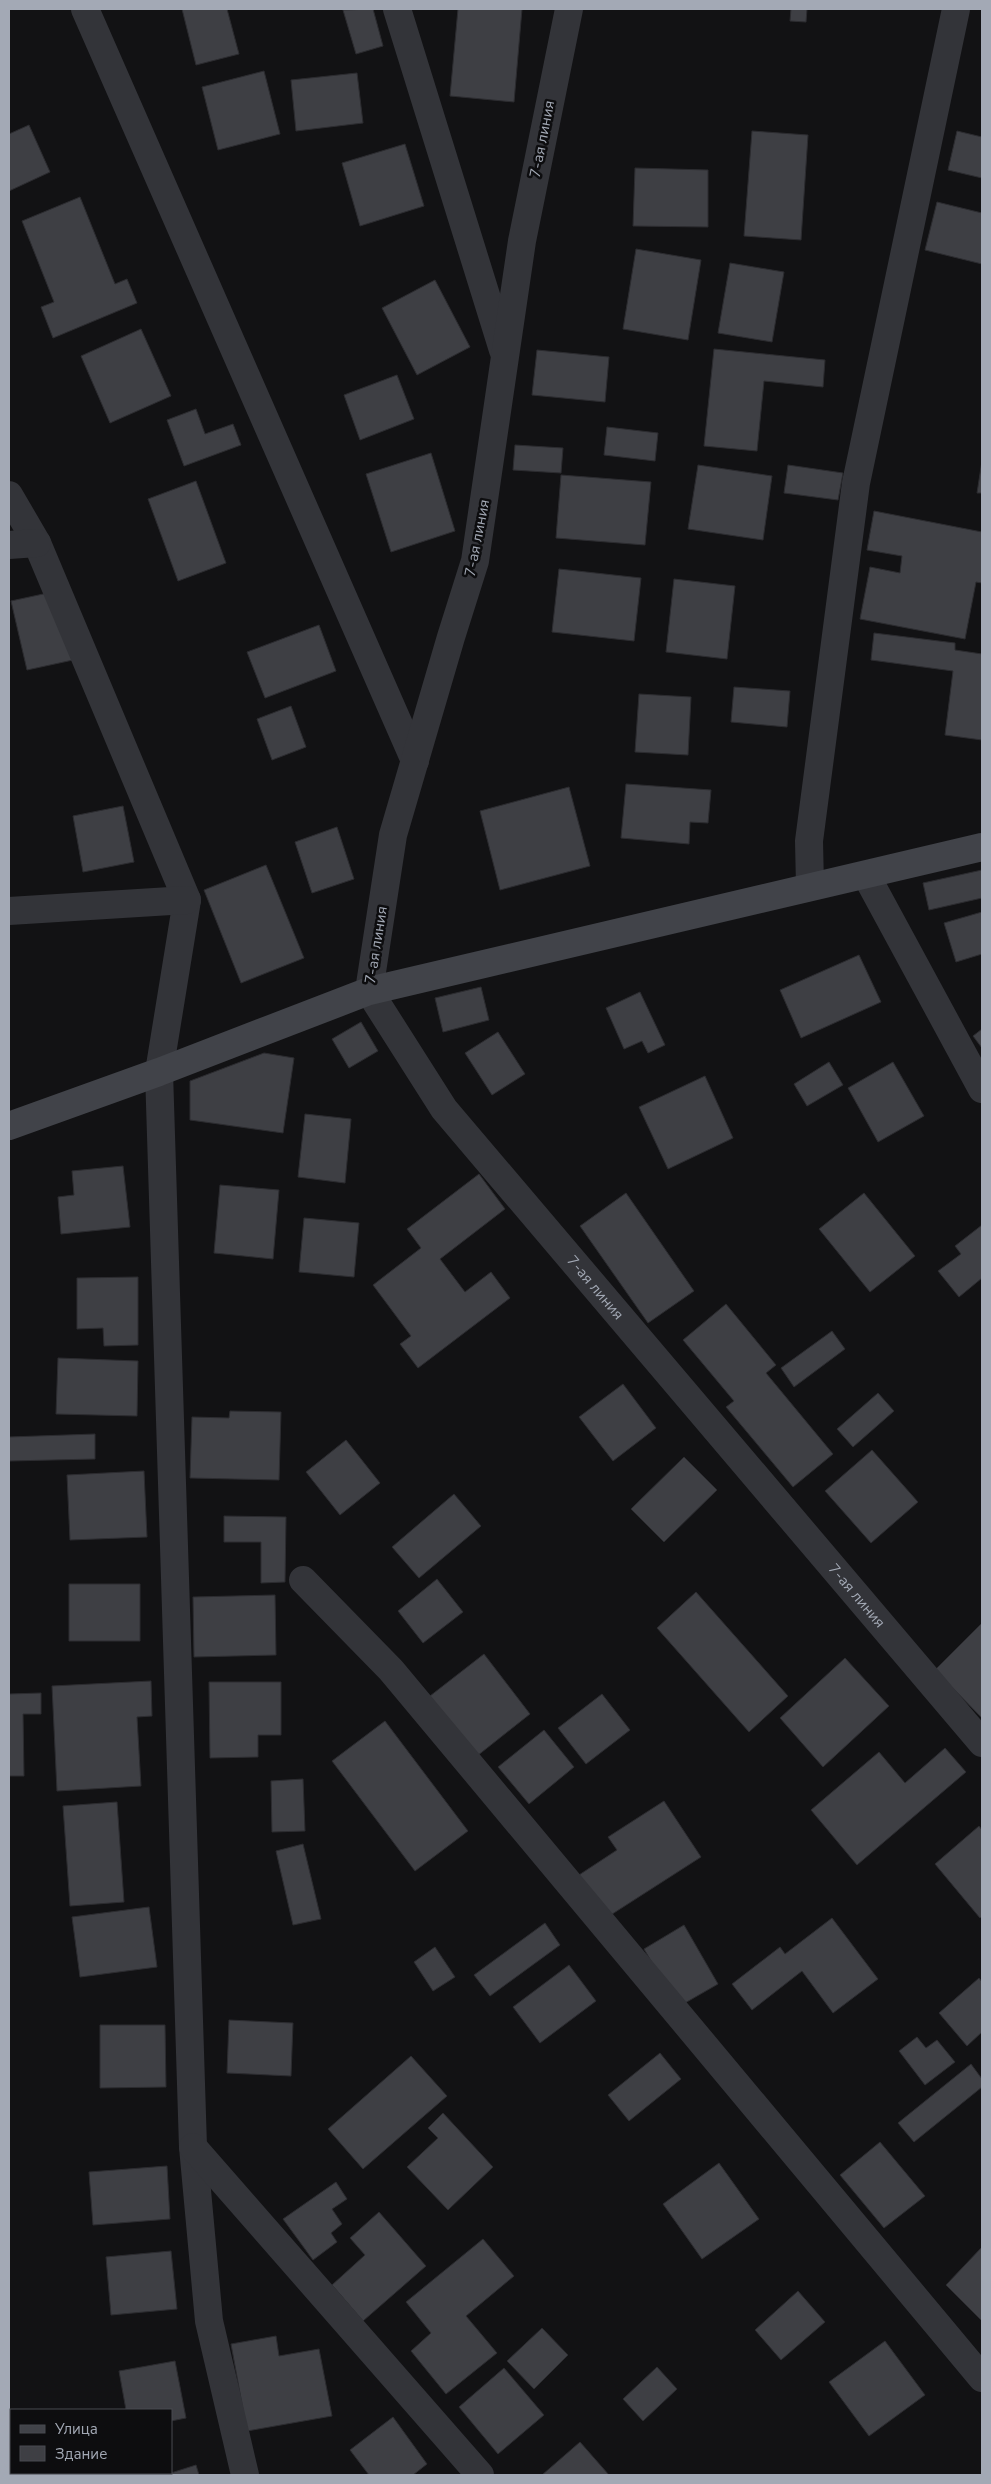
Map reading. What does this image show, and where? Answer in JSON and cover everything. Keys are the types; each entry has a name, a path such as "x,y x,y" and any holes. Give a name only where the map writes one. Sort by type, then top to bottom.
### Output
{"street":[{"path":"85,9 415,761"},
{"path":"397,9 505,356"},
{"name":"7-ая линия","path":"568,9 522,241 475,561 393,835 369,991 444,1109 982,1743"},
{"path":"810,886 809,841 856,483 956,9"},
{"path":"9,495 37,543 187,900 159,1072 193,2147 209,2321 245,2475"},
{"path":"9,545 37,543"},
{"path":"9,1126 159,1072 369,991 982,847"},
{"path":"866,875 982,1089"},
{"path":"9,911 187,900"},
{"path":"303,1580 390,1670 982,2378"},
{"path":"193,2147 480,2475"}],"building":[{"path":"182,9 227,9 239,54 196,65"},
{"path":"373,9 383,46 356,54 343,10"},
{"path":"458,9 522,9 514,102 450,96"},
{"path":"791,9 807,9 806,22 790,21"},
{"path":"264,71 280,134 218,150 202,87"},
{"path":"357,73 363,123 296,131 291,80"},
{"path":"29,125 50,172 9,191 9,134"},
{"path":"752,131 808,135 801,240 744,236"},
{"path":"957,131 982,137 982,178 948,170"},
{"path":"405,144 424,206 360,226 342,163"},
{"path":"635,168 708,170 708,227 633,226"},
{"path":"80,197 115,284 127,279 137,303 53,338 41,307 54,302 22,221"},
{"path":"937,202 982,213 982,264 925,250"},
{"path":"636,249 701,260 688,340 623,329"},
{"path":"730,263 784,272 772,342 718,333"},
{"path":"435,280 470,347 417,375 382,308"},
{"path":"141,329 171,396 110,423 81,356"},
{"path":"714,349 825,360 823,387 764,381 757,451 704,446"},
{"path":"537,350 609,357 605,402 532,395"},
{"path":"397,375 414,419 360,440 344,395"},
{"path":"196,409 205,434 233,424 241,445 184,466 167,420"},
{"path":"607,427 658,433 655,461 604,455"},
{"path":"515,445 563,448 561,473 513,470"},
{"path":"431,453 455,531 391,552 366,474"},
{"path":"982,461 982,493 977,493"},
{"path":"698,465 772,476 763,540 688,529"},
{"path":"788,465 843,473 838,500 784,493"},
{"path":"561,475 651,482 645,545 556,538"},
{"path":"196,481 226,563 178,581 148,499"},
{"path":"874,511 982,532 982,583 976,582 965,639 860,619 870,567 900,573 902,556 867,550"},
{"path":"559,569 641,578 634,641 552,632"},
{"path":"674,579 735,586 727,659 666,652"},
{"path":"57,591 73,660 27,670 11,601"},
{"path":"319,625 336,671 265,698 247,652"},
{"path":"874,633 955,643 955,650 982,654 982,740 945,735 953,671 871,660"},
{"path":"734,687 790,691 787,727 731,722"},
{"path":"639,694 691,697 688,755 635,752"},
{"path":"291,706 306,747 272,760 257,719"},
{"path":"626,784 711,790 708,823 690,822 689,844 621,838"},
{"path":"569,787 590,866 500,890 480,811"},
{"path":"123,806 134,862 83,872 73,816"},
{"path":"337,827 354,879 312,893 295,842"},
{"path":"266,865 304,958 241,983 204,890"},
{"path":"982,870 982,898 929,910 923,883"},
{"path":"982,912 982,954 956,962 944,923"},
{"path":"859,955 881,1002 801,1038 780,990"},
{"path":"481,987 489,1020 443,1032 435,998"},
{"path":"640,992 665,1045 648,1053 642,1041 624,1049 606,1008"},
{"path":"361,1022 378,1051 349,1068 332,1039"},
{"path":"982,1029 982,1048 973,1036"},
{"path":"498,1032 525,1074 492,1095 465,1053"},
{"path":"264,1053 294,1058 283,1133 190,1120 190,1081"},
{"path":"829,1062 843,1085 807,1106 794,1084"},
{"path":"893,1062 924,1116 878,1142 848,1088"},
{"path":"705,1076 733,1138 668,1169 639,1107"},
{"path":"305,1114 351,1119 345,1183 298,1177"},
{"path":"123,1166 130,1227 61,1234 58,1197 74,1195 72,1171"},
{"path":"479,1174 505,1209 440,1259 465,1292 491,1272 510,1298 418,1368 400,1344 411,1336 373,1285 421,1248 407,1229"},
{"path":"220,1185 279,1190 273,1259 214,1253"},
{"path":"626,1193 694,1291 648,1323 580,1226"},
{"path":"864,1193 915,1256 870,1292 819,1229"},
{"path":"304,1218 359,1223 354,1277 299,1272"},
{"path":"982,1225 982,1278 959,1297 938,1271 961,1254 955,1246"},
{"path":"138,1277 138,1345 104,1346 103,1328 77,1329 77,1278"},
{"path":"726,1304 776,1365 766,1373 833,1454 793,1487 726,1407 734,1401 683,1340"},
{"path":"832,1331 845,1349 794,1387 781,1368"},
{"path":"58,1358 138,1361 137,1416 56,1414"},
{"path":"623,1384 656,1428 613,1461 579,1417"},
{"path":"878,1393 894,1411 853,1447 837,1429"},
{"path":"230,1411 281,1412 279,1480 190,1478 192,1417 229,1418"},
{"path":"95,1434 95,1459 9,1461 9,1437"},
{"path":"346,1440 380,1483 340,1515 306,1472"},
{"path":"872,1450 918,1502 871,1543 825,1491"},
{"path":"684,1457 717,1490 664,1542 631,1509"},
{"path":"144,1471 147,1537 70,1540 67,1475"},
{"path":"454,1494 481,1526 419,1578 392,1547"},
{"path":"224,1516 286,1517 285,1582 261,1583 261,1542 224,1542"},
{"path":"437,1579 463,1612 423,1643 398,1611"},
{"path":"69,1584 140,1584 140,1641 69,1641"},
{"path":"696,1592 788,1696 749,1732 657,1628"},
{"path":"275,1595 276,1655 194,1657 193,1597"},
{"path":"982,1623 982,1718 935,1670"},
{"path":"484,1654 530,1714 477,1756 430,1696"},
{"path":"845,1658 889,1706 823,1767 780,1718"},
{"path":"151,1681 152,1716 137,1717 141,1786 57,1791 52,1686"},
{"path":"209,1682 281,1682 281,1735 258,1735 258,1757 210,1758"},
{"path":"41,1693 41,1714 23,1714 24,1776 9,1776 9,1694"},
{"path":"602,1694 630,1730 586,1764 558,1728"},
{"path":"385,1721 468,1831 415,1871 332,1761"},
{"path":"544,1730 574,1767 529,1804 498,1767"},
{"path":"945,1748 966,1772 857,1865 811,1810 879,1752 905,1783"},
{"path":"303,1779 305,1831 272,1832 271,1781"},
{"path":"664,1801 701,1857 606,1918 579,1875 617,1850 608,1837"},
{"path":"117,1802 124,1902 70,1906 63,1806"},
{"path":"979,1826 982,1830 982,1916 980,1918 935,1864"},
{"path":"303,1844 321,1919 293,1925 276,1851"},
{"path":"149,1907 157,1967 80,1977 72,1917"},
{"path":"832,1918 878,1979 833,2013 802,1971 752,2010 732,1984 780,1947 785,1954"},
{"path":"545,1923 560,1945 490,1996 474,1975"},
{"path":"684,1925 718,1984 678,2007 644,1949"},
{"path":"435,1947 455,1977 433,1991 414,1962"},
{"path":"569,1965 596,2001 540,2043 513,2007"},
{"path":"979,1978 982,1982 982,2032 967,2046 939,2013"},
{"path":"229,2020 293,2023 291,2076 227,2073"},
{"path":"100,2025 165,2025 166,2087 100,2088"},
{"path":"917,2037 926,2048 937,2040 955,2062 925,2085 899,2051"},
{"path":"660,2053 681,2079 629,2121 608,2095"},
{"path":"411,2056 447,2096 363,2169 328,2129"},
{"path":"971,2064 982,2079 982,2087 914,2142 898,2123"},
{"path":"443,2113 493,2167 448,2210 407,2167 438,2138 428,2128"},
{"path":"880,2142 925,2196 884,2228 840,2175"},
{"path":"719,2163 759,2219 702,2259 663,2204"},
{"path":"167,2166 170,2219 93,2225 89,2172"},
{"path":"336,2182 347,2199 332,2209 342,2224 331,2233 337,2242 313,2260 283,2219"},
{"path":"379,2212 426,2266 363,2321 332,2285 365,2255 350,2238"},
{"path":"483,2239 514,2276 466,2316 497,2353 446,2394 411,2351 431,2333 406,2302"},
{"path":"982,2247 982,2321 946,2285"},
{"path":"171,2251 177,2309 111,2315 106,2257"},
{"path":"798,2291 825,2322 781,2360 755,2330"},
{"path":"542,2328 568,2355 534,2389 507,2361"},
{"path":"276,2336 279,2356 319,2349 332,2416 247,2431 231,2344"},
{"path":"885,2341 925,2395 869,2436 829,2382"},
{"path":"175,2361 186,2418 172,2421 172,2409 126,2409 119,2371"},
{"path":"657,2367 677,2389 643,2421 623,2399"},
{"path":"504,2368 544,2415 498,2454 459,2407"},
{"path":"393,2417 427,2464 413,2475 369,2475 350,2450"},
{"path":"580,2442 609,2475 542,2475"},
{"path":"196,2465 199,2475 160,2475"}]}
